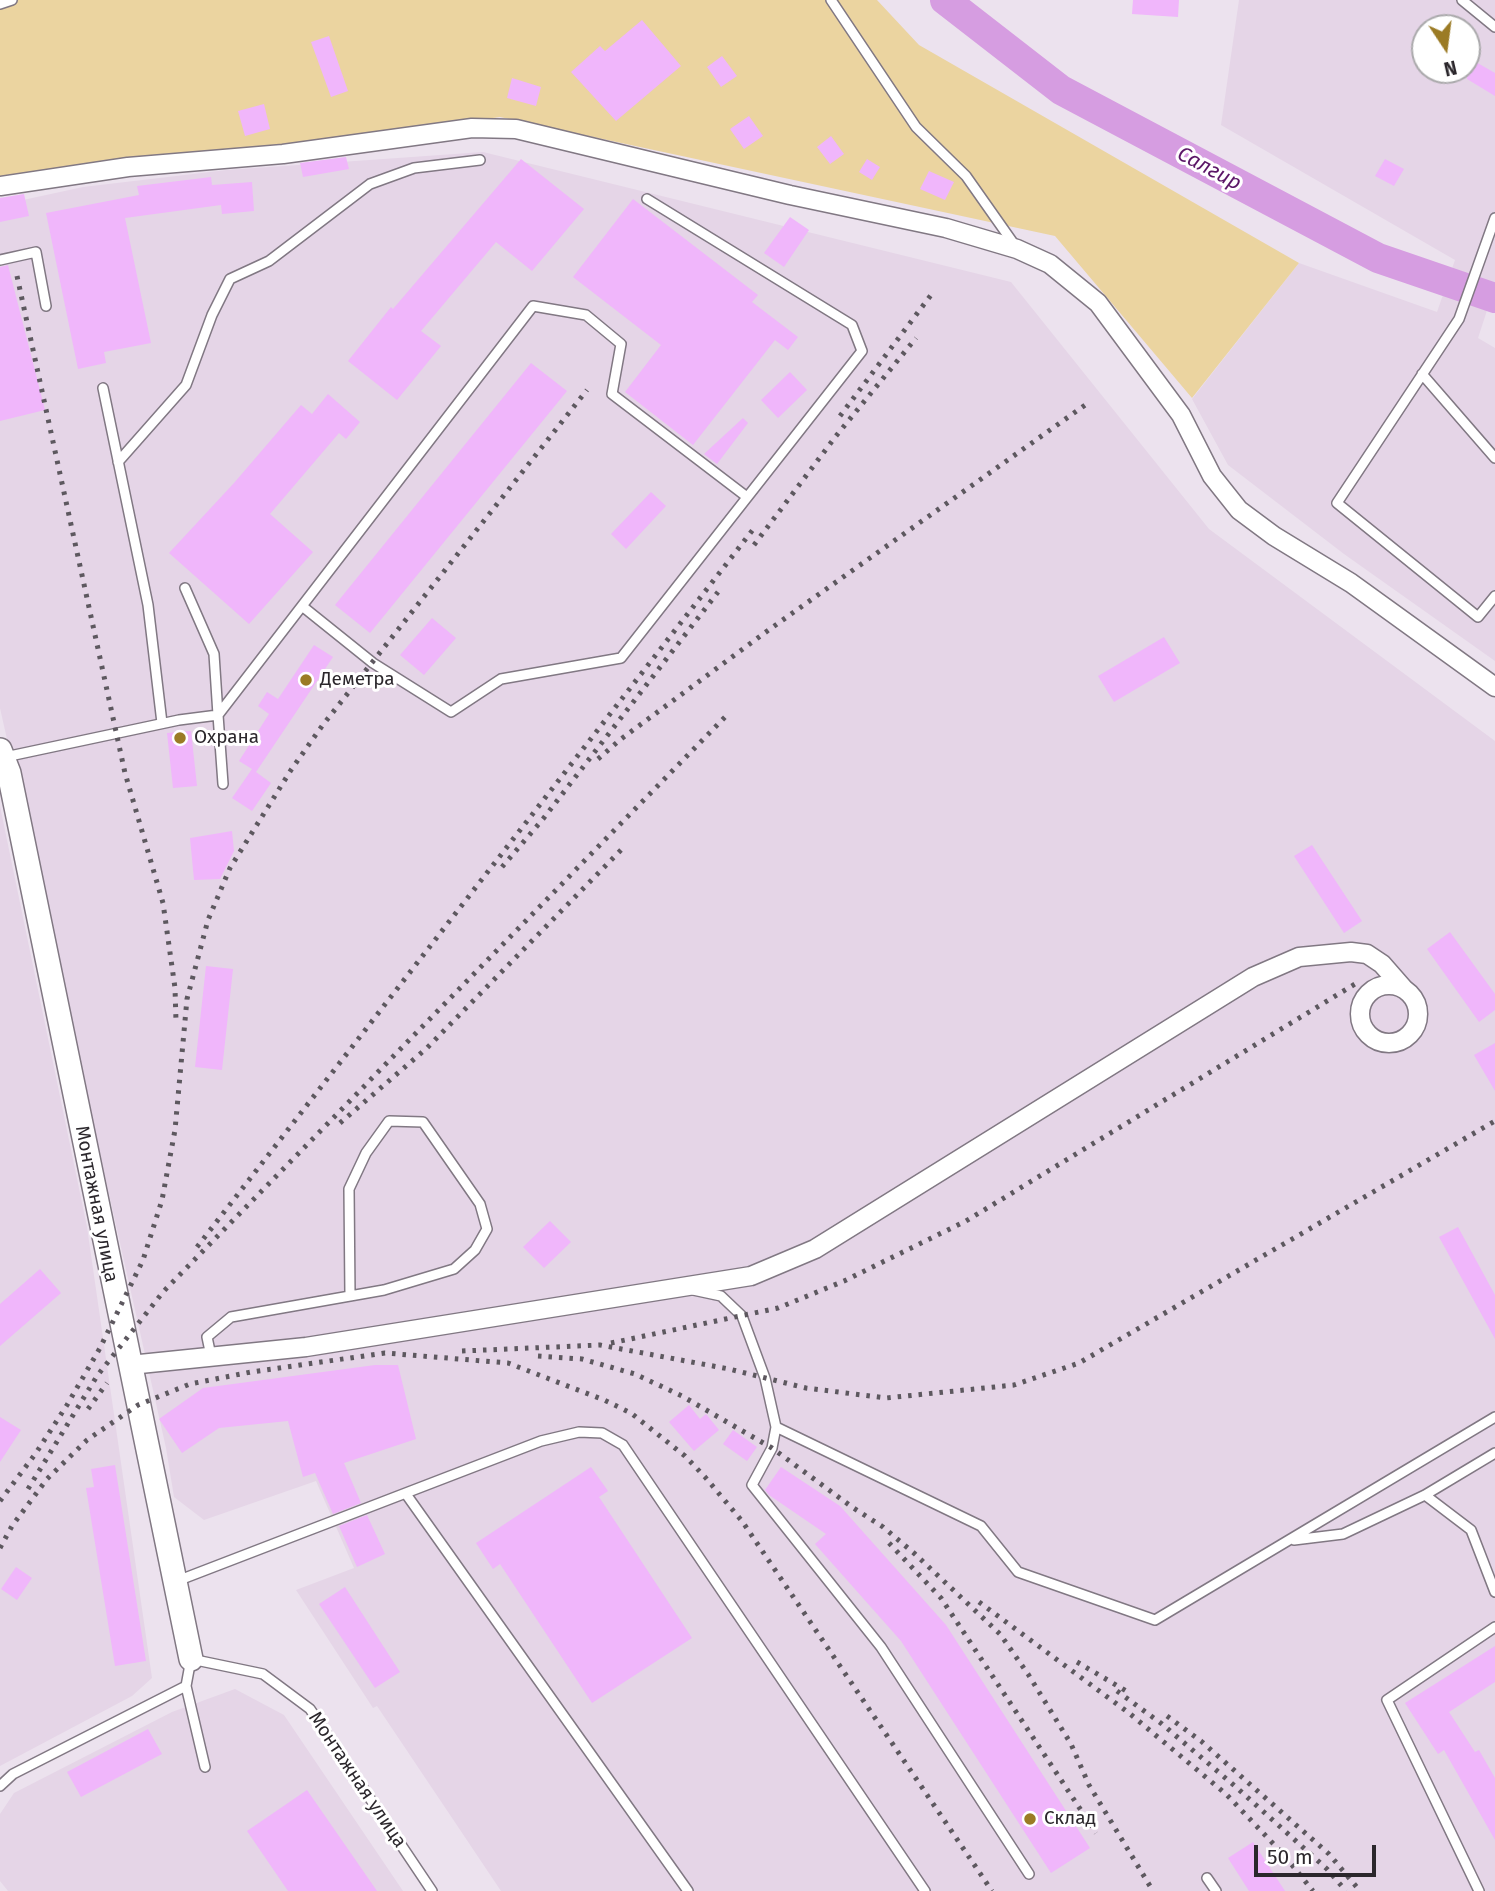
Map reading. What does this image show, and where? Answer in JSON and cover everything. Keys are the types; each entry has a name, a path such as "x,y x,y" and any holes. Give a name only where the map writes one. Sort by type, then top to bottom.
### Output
{"street":[{"path":"0,186 128,167 283,154 472,128 516,129 790,195 946,228 1017,249 1050,264 1098,303 1181,415 1212,476 1239,510 1274,536 1351,583 1495,687"},
{"name":"Монтажная улица","path":"3,764 191,1658"},
{"path":"130,1364 306,1347 751,1276 815,1249 1253,977 1299,957 1350,952 1367,954 1382,964 1403,988"}],"lane":[{"path":"0,4 12,0"},
{"path":"831,0 916,127 966,176 1017,249"},
{"path":"1462,0 1495,27"},
{"path":"118,462 186,385 212,315 230,279 269,261 370,184 414,168 480,160"},
{"path":"302,606 373,663 451,712 501,679 621,657 862,351 852,325 648,199"},
{"path":"1495,218 1459,319 1337,503 1478,617 1495,596"},
{"path":"0,260 36,252 46,306"},
{"path":"3,764 162,723 218,715 533,306 586,315 621,344 612,394 747,497"},
{"path":"1422,374 1495,458"},
{"path":"103,388 148,605 162,723"},
{"path":"185,589 214,654 223,784"},
{"path":"211,1356 207,1337 231,1317 350,1296 384,1290 454,1269 475,1250 486,1229 480,1204 423,1122 389,1121 366,1153 349,1189 350,1296"},
{"path":"681,1287 721,1296 742,1316 765,1378 776,1427 772,1447 752,1485 881,1647 1030,1874"},
{"path":"776,1427 981,1526 1018,1572 1155,1620 1495,1417"},
{"path":"175,1582 541,1441 579,1432 602,1433 622,1445 925,1891"},
{"path":"1288,1541 1343,1535 1425,1495 1495,1453"},
{"path":"406,1494 688,1891"},
{"path":"1425,1495 1471,1530 1495,1592"},
{"path":"1479,1891 1387,1700 1495,1627"},
{"name":"Монтажная улица","path":"186,1686 191,1658 262,1674 310,1709 432,1891"},
{"path":"0,1786 13,1774 186,1686 205,1767"},
{"path":"1208,1878 1216,1891"}],"shaded area":[{"path":"0,0 877,0 919,45 1299,263 1192,398 1055,236 500,117 0,191"},
{"path":"1239,0 1495,0 1495,286 1478,338 1495,348 1495,661 1344,554 1228,465 1192,399 1299,263 1437,312 1455,260 1221,125"},
{"path":"483,152 1011,282 1209,529 1495,741 1495,1891 501,1891 377,1706 373,1708 296,1590 354,1568 316,1481 204,1520 174,1497 166,1448 0,708 0,205 83,187 227,170"},
{"path":"0,806 87,1227 152,1678 132,1696 0,1766"},
{"path":"235,1689 284,1715 403,1891 8,1891 0,1881 0,1814 14,1793 172,1712"}],"building":[{"path":"1133,0 1179,0 1178,17 1132,14"},
{"path":"642,20 681,66 616,121 571,72 600,46 605,51"},
{"path":"329,36 348,91 331,97 311,42"},
{"path":"722,56 737,76 721,87 707,67"},
{"path":"1481,65 1495,73 1495,96 1475,84 1481,84"},
{"path":"512,78 541,87 536,106 507,98"},
{"path":"264,104 270,129 245,136 238,111"},
{"path":"749,116 763,136 744,149 730,129"},
{"path":"831,136 844,154 830,164 817,147"},
{"path":"346,157 349,169 303,177 300,163"},
{"path":"521,159 584,209 532,271 496,242 421,331 441,346 397,400 348,361 391,307 393,309"},
{"path":"867,159 880,167 872,180 859,172"},
{"path":"1385,159 1404,169 1394,186 1375,176"},
{"path":"929,171 954,182 945,200 920,189"},
{"path":"211,177 212,185 252,182 254,211 222,214 221,205 125,218 151,343 104,352 106,363 78,369 46,213 139,195 137,186"},
{"path":"24,194 29,216 0,222 0,198"},
{"path":"633,199 758,295 752,302 798,337 788,350 775,340 693,445 625,392 661,345 573,277"},
{"path":"790,217 809,230 784,267 764,253"},
{"path":"8,265 45,410 0,421 0,267"},
{"path":"531,363 567,391 370,633 335,605"},
{"path":"790,372 807,390 778,418 761,400"},
{"path":"328,394 360,422 346,439 339,433 270,514 313,552 249,624 169,553 301,405 312,414"},
{"path":"743,418 748,423 717,464 704,454"},
{"path":"651,492 666,506 626,549 611,534"},
{"path":"432,618 456,638 424,675 400,655"},
{"path":"1164,637 1180,663 1114,702 1098,676"},
{"path":"314,645 333,657 256,772 271,783 252,811 232,798 252,769 239,761 269,714 258,706 267,692 278,699"},
{"path":"191,731 197,786 173,788 167,733"},
{"path":"232,831 234,851 220,879 194,880 190,838"},
{"path":"1312,845 1362,921 1344,933 1294,856"},
{"path":"1450,932 1495,994 1495,1010 1479,1022 1427,949"},
{"path":"206,966 233,969 222,1070 195,1067"},
{"path":"1495,1043 1495,1091 1474,1055"},
{"path":"550,1221 571,1242 544,1268 523,1247"},
{"path":"1458,1227 1495,1295 1495,1339 1439,1237"},
{"path":"40,1269 61,1293 0,1346 0,1304"},
{"path":"375,1365 398,1365 416,1439 344,1463 361,1503 333,1514 315,1473 303,1477 288,1421 219,1428 182,1453 159,1419 203,1388"},
{"path":"689,1405 700,1419 706,1414 719,1430 694,1451 669,1422"},
{"path":"0,1417 21,1430 0,1462"},
{"path":"733,1430 757,1447 747,1461 723,1444"},
{"path":"115,1465 146,1661 115,1666 86,1488 94,1487 91,1469"},
{"path":"591,1467 608,1491 599,1497 692,1638 592,1703 500,1564 493,1569 476,1543"},
{"path":"781,1467 840,1506 946,1625 1090,1848 1051,1873 901,1641 815,1544 826,1534 765,1490"},
{"path":"367,1515 385,1554 357,1567 339,1526"},
{"path":"16,1567 32,1578 17,1600 1,1589"},
{"path":"345,1587 400,1672 375,1688 319,1604"},
{"path":"1495,1646 1495,1682 1449,1712 1475,1752 1479,1750 1495,1778 1495,1840 1444,1750 1438,1754 1405,1703"},
{"path":"148,1729 162,1754 81,1797 67,1772"},
{"path":"307,1790 377,1891 288,1891 247,1831"},
{"path":"1253,1842 1285,1891 1249,1891 1228,1858"}],"waterway":[{"name":"Салгир","path":"945,0 1061,90 1378,258 1495,298"}],"railway":[{"path":"17,276 125,773 163,903 175,988 176,1021"},
{"path":"840,416 934,291"},
{"path":"754,545 836,436 916,338"},
{"path":"0,1501 67,1405 100,1348 143,1260 162,1200 175,1130 187,999 208,920 230,868 322,726 587,390"},
{"path":"598,759 770,629 1088,403"},
{"path":"197,1247 755,527"},
{"path":"502,867 543,819 718,592"},
{"path":"28,1489 97,1376 163,1292 725,717"},
{"path":"340,1123 427,1048 625,846"},
{"path":"611,1343 778,1308 844,1281 966,1221 1355,984"},
{"path":"462,1351 600,1345 729,1369 806,1388 886,1398 1014,1385 1079,1363 1495,1121"},
{"path":"0,1548 12,1526 47,1479 87,1440 138,1405 190,1384 251,1372 385,1353 508,1363 631,1413 685,1456 705,1477 742,1521 992,1891"},
{"path":"538,1356 582,1359 635,1374 682,1396 772,1448 883,1527 915,1554 1000,1634 1071,1744 1089,1785 1153,1891"},
{"path":"88,1409 107,1383"},
{"path":"889,1543 941,1598 1096,1833"},
{"path":"979,1602 1129,1713 1226,1794 1284,1855 1313,1891"},
{"path":"1077,1662 1128,1692"},
{"path":"1117,1691 1162,1724 1236,1787 1327,1869 1346,1891"},
{"path":"1167,1716 1201,1741 1329,1854 1360,1891"}],"place":[{"name":"Деметра","path":"306,680"},
{"name":"Охрана","path":"180,738"},
{"name":"Склад","path":"1030,1819"}]}
